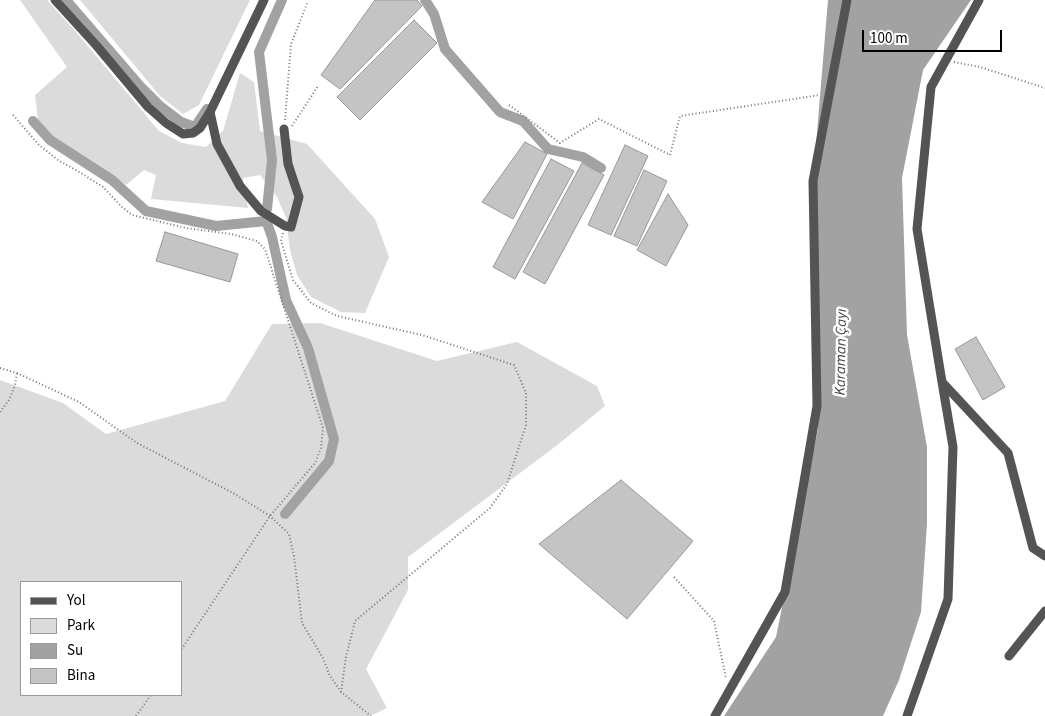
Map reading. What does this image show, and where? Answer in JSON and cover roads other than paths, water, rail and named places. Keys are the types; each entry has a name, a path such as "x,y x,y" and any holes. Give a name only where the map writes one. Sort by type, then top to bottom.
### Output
{"street":[{"path":"56,0 148,107 166,123 184,134 193,133 200,128 210,112 264,0"},
{"path":"715,716 785,592 818,406 813,181 847,0"},
{"path":"907,716 948,598 953,446 917,229 931,88 979,0"},
{"path":"210,112 217,144 240,186 261,211 285,226 291,227 299,197 288,164 288,128"},
{"path":"942,382 1008,453 1033,548 1045,556"},
{"path":"1009,656 1045,611"}],"water":[{"name":"Karaman Çayı","path":"828,0 971,0 923,70 902,178 907,335 927,447 927,523 921,612 899,680 883,716 724,716 776,637 818,429 811,205"}],"waterway":[{"path":"66,0 140,86 160,106 181,122 195,127 207,109"},
{"path":"267,209 272,160 259,52 282,0"},
{"path":"425,0 434,14 445,49 500,112 523,121 548,149 583,157 601,168"},
{"path":"33,121 50,140 112,180 146,211 216,226 266,221"},
{"path":"266,220 272,237 286,300 308,348 334,439 329,461 285,514"}]}
